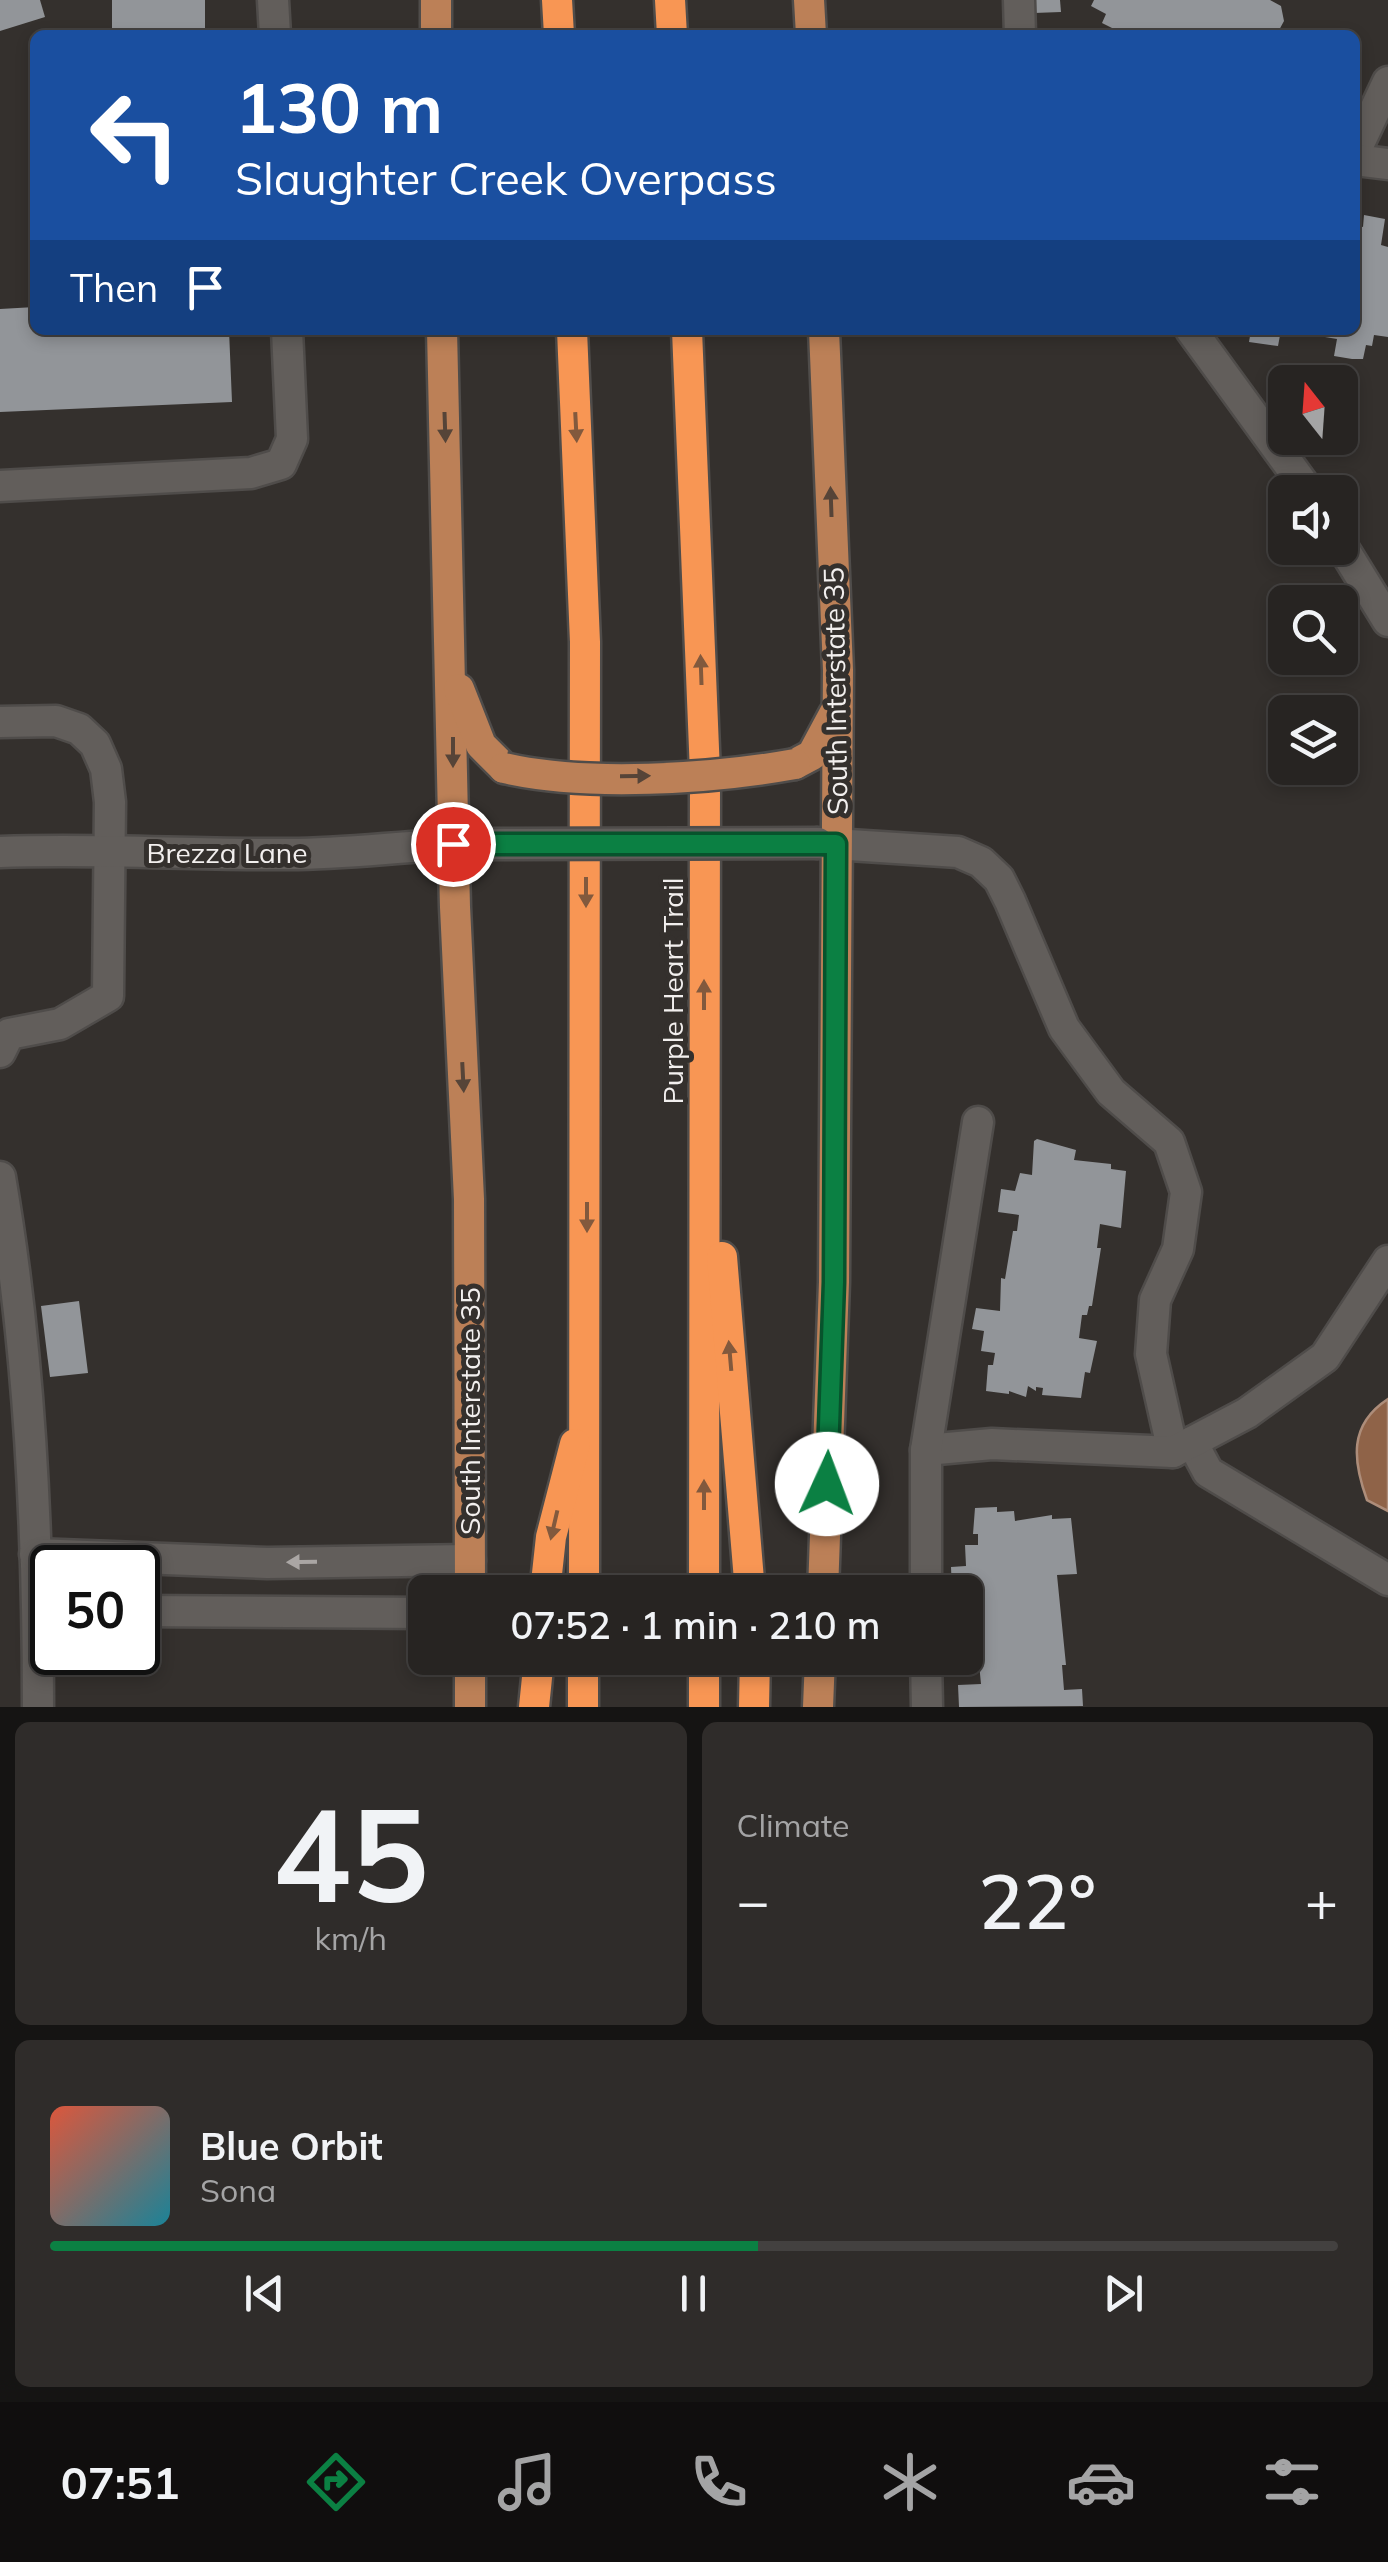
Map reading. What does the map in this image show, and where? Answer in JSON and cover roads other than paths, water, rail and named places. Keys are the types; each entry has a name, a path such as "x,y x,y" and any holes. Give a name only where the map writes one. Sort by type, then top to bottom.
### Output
{"highway":[{"path":"557,0 558,30"},
{"path":"670,0 672,30"},
{"path":"572,335 586,642 584,1575"},
{"name":"Purple Heart Trail","path":"687,335 705,772 704,1575"},
{"path":"704,1052 749,1575"},
{"path":"547,1575 550,1536 586,1397"},
{"path":"534,1707 537,1675"},
{"path":"582,1707 583,1675"},
{"path":"704,1675 704,1707"},
{"path":"754,1675 754,1707"}],"main road":[{"path":"436,0 436,30"},
{"path":"809,0 811,30"},
{"name":"South Interstate 35","path":"442,335 453,844 469,1198 470,1575"},
{"name":"South Interstate 35","path":"824,335 838,670 827,844 834,1282 824,1575"},
{"path":"452,672 481,744 504,768 541,777 746,773 794,764 812,755 824,740 834,718 838,670"},
{"path":"470,1675 470,1707"},
{"path":"818,1707 819,1675"}],"street":[{"path":"274,0 275,30"},
{"path":"1019,0 1020,30"},
{"path":"1360,141 1388,82"},
{"path":"1360,161 1388,164"},
{"path":"0,486 251,472 281,464 292,440 287,335"},
{"path":"1196,335 1296,475"},
{"path":"1353,565 1388,621"},
{"path":"0,722 56,721 79,729 95,744 106,769 109,851 108,996 60,1024 9,1034 0,1052"},
{"name":"Brezza Lane","path":"0,852 296,854 453,844 827,844 958,852 981,862 999,879 1064,1028 1111,1092 1169,1142 1186,1192 1178,1248 1156,1300 1151,1354 1182,1447"},
{"path":"926,1575 926,1450 978,1122"},
{"path":"0,1177 16,1270 35,1545"},
{"path":"926,1450 992,1444 1182,1447 1247,1413 1325,1357 1388,1262"},
{"path":"1182,1447 1208,1472 1388,1580"},
{"path":"160,1558 470,1560"},
{"path":"350,1562 352,1612"},
{"path":"160,1611 408,1613"},
{"path":"38,1707 40,1675"},
{"path":"926,1675 927,1707"}]}
